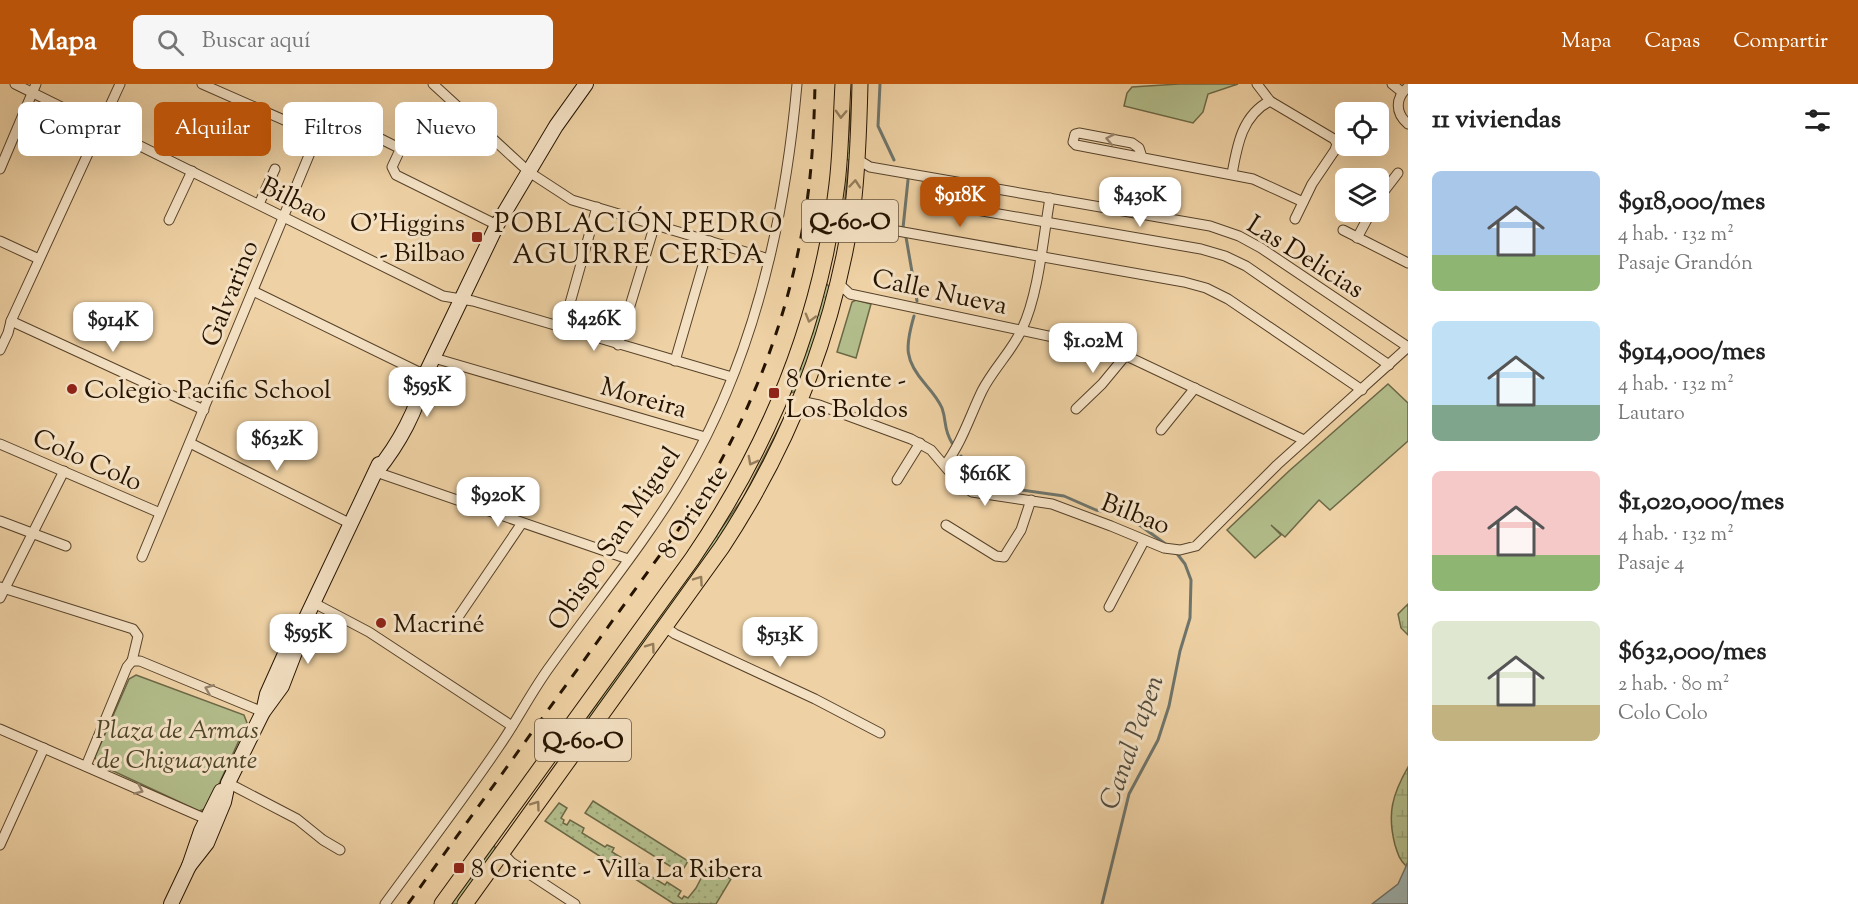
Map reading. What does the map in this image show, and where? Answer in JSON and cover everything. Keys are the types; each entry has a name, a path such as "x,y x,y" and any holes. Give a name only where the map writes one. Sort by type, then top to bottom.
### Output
{"main road":[{"path":"171,904 189,866 195,845 213,817 220,792 228,783 263,712 275,698 285,679 306,618 411,393 425,375 434,358 497,225 556,126 586,84"},
{"path":"538,158 572,118 595,84"},
{"name":"8 Oriente","path":"442,904 709,534 753,460 777,409 805,336 825,261 838,176 843,84"},
{"name":"8 Oriente","path":"465,904 741,518 776,454 800,401 838,282 851,214 857,159 860,84"},
{"path":"825,261 831,278 838,282"},
{"path":"777,409 788,402 800,401"},
{"path":"501,823 499,840 502,852"}],"street":[{"name":"Bilbao","path":"15,84 34,88 58,102"},
{"path":"111,102 120,84"},
{"path":"202,84 283,120"},
{"path":"433,84 529,172 572,200 769,259"},
{"name":"Obispo San Miguel","path":"385,904 673,494 705,437 732,377 757,304 769,259 787,177 797,84"},
{"path":"1257,84 1270,101 1336,141 1336,147 1321,169 1295,219"},
{"path":"1392,84 1405,89 1398,103 1398,110 1408,124"},
{"path":"0,169 34,88"},
{"path":"1232,174 1238,144 1245,127 1255,113 1270,101"},
{"path":"1142,156 1139,148 1132,143 1079,133 1072,137 1076,146 1142,156 1253,179 1303,202"},
{"name":"Galvarino","path":"383,140 399,148 392,167 396,175 497,225"},
{"name":"Bilbao","path":"142,147 443,296 473,301 732,377"},
{"path":"0,350 8,333 10,321 86,156"},
{"name":"Galvarino","path":"142,557 309,156"},
{"name":"Las Delicias","path":"857,159 870,167 1210,226 1239,236 1261,248 1408,347"},
{"path":"259,204 274,169"},
{"path":"169,220 192,171"},
{"path":"1389,184 1398,172"},
{"path":"945,465 953,454 985,386 1022,330 1032,302 1050,198"},
{"path":"936,203 1201,249 1226,256 1246,267 1389,365"},
{"path":"563,328 597,207"},
{"path":"1357,238 1366,222"},
{"path":"618,345 655,224"},
{"path":"874,227 1184,282 1215,292 1362,390"},
{"path":"1343,230 1408,263"},
{"path":"0,240 39,259"},
{"path":"675,361 710,241"},
{"name":"Calle Nueva","path":"838,282 850,294 1099,346 1126,355 1304,440"},
{"path":"253,291 425,375"},
{"path":"10,321 204,410"},
{"name":"Bilbao","path":"800,401 840,412 920,443 931,450 959,483 972,492 1031,500 1068,509 1157,546 1180,550 1196,546 1304,440 1408,347"},
{"path":"1076,408 1102,384 1126,355"},
{"name":"Moreira","path":"434,358 705,437"},
{"path":"1161,430 1195,388"},
{"path":"190,443 351,524"},
{"path":"897,480 920,443"},
{"name":"Colo Colo","path":"0,444 160,513"},
{"path":"0,598 2,587 64,471"},
{"path":"376,472 628,559"},
{"path":"946,525 1001,558 1006,556 1016,540 1031,500"},
{"path":"0,521 66,546"},
{"path":"450,629 522,523"},
{"path":"1109,607 1144,541"},
{"path":"2,587 133,629 138,636 132,661 127,666 86,766"},
{"path":"314,603 369,632 512,726"},
{"path":"665,627 675,634 815,699 880,733"},
{"path":"132,661 140,661 263,712"},
{"path":"0,729 213,817"},
{"path":"0,845 44,748"},
{"path":"228,783 297,819 339,850"},
{"path":"502,852 511,862 575,904"}],"green space":[{"path":"853,84 855,84 849,197 841,237 849,160 845,159"},
{"path":"1238,84 1208,94 1203,112 1193,123 1124,106 1127,93 1132,87"},
{"path":"826,283 831,289 798,391 790,393 807,349"},
{"path":"856,300 871,304 856,358 837,352 852,302"},
{"path":"1388,384 1408,403 1408,441 1330,510 1319,500 1285,537 1271,525 1281,535 1255,558 1227,530 1289,471"},
{"path":"792,406 736,515 507,837 505,836 743,498"},
{"path":"1408,604 1408,635 1401,628 1398,614"},
{"name":"Plaza de Armas de Chiguayante","path":"136,675 244,715 247,723 208,808 199,811 98,764 95,757 129,679"},
{"path":"1408,767 1408,862 1406,866 1400,859 1395,845 1391,814 1398,787"},
{"path":"593,801 688,861 681,873 585,813"},
{"path":"559,803 567,808 561,818 564,820 563,823 567,825 570,820 584,828 582,833 605,847 607,845 614,848 612,852 635,866 638,863 644,866 642,871 665,885 667,882 681,891 678,896 682,899 684,896 688,898 696,888 708,865 731,879 716,904 674,904 545,821"},
{"path":"494,844 496,851 458,904 449,904"}],"shaded area":[{"path":"1408,862 1408,904 1372,904 1398,884"}],"waterway":[{"name":"Canal Papen","path":"880,84 878,126 894,160"},
{"name":"Canal Papen","path":"903,228 908,180"},
{"name":"Canal Papen","path":"906,237 917,301"},
{"name":"Canal Papen","path":"914,316 908,345 910,360 940,405 952,443"},
{"name":"Canal Papen","path":"961,456 973,474 982,480 1008,488 1064,496 1096,510 1127,516 1167,545"},
{"name":"Canal Papen","path":"1102,904 1129,794 1158,740 1169,706 1180,651 1190,618 1191,580 1185,564 1175,551"}],"railway":[{"path":"408,904 691,512 730,444 776,335 797,259 809,187 815,84"}],"place":[{"name":"O'Higgins - Bilbao","path":"477,237"},
{"name":"Colegio Pacific School","path":"72,389"},
{"name":"8 Oriente - Los Boldos","path":"774,393"},
{"name":"Macriné","path":"381,623"},
{"name":"8 Oriente - Villa La Ribera","path":"459,868"}],"district":[{"name":"POBLACIÓN PEDRO AGUIRRE CERDA","path":"639,238"}]}
